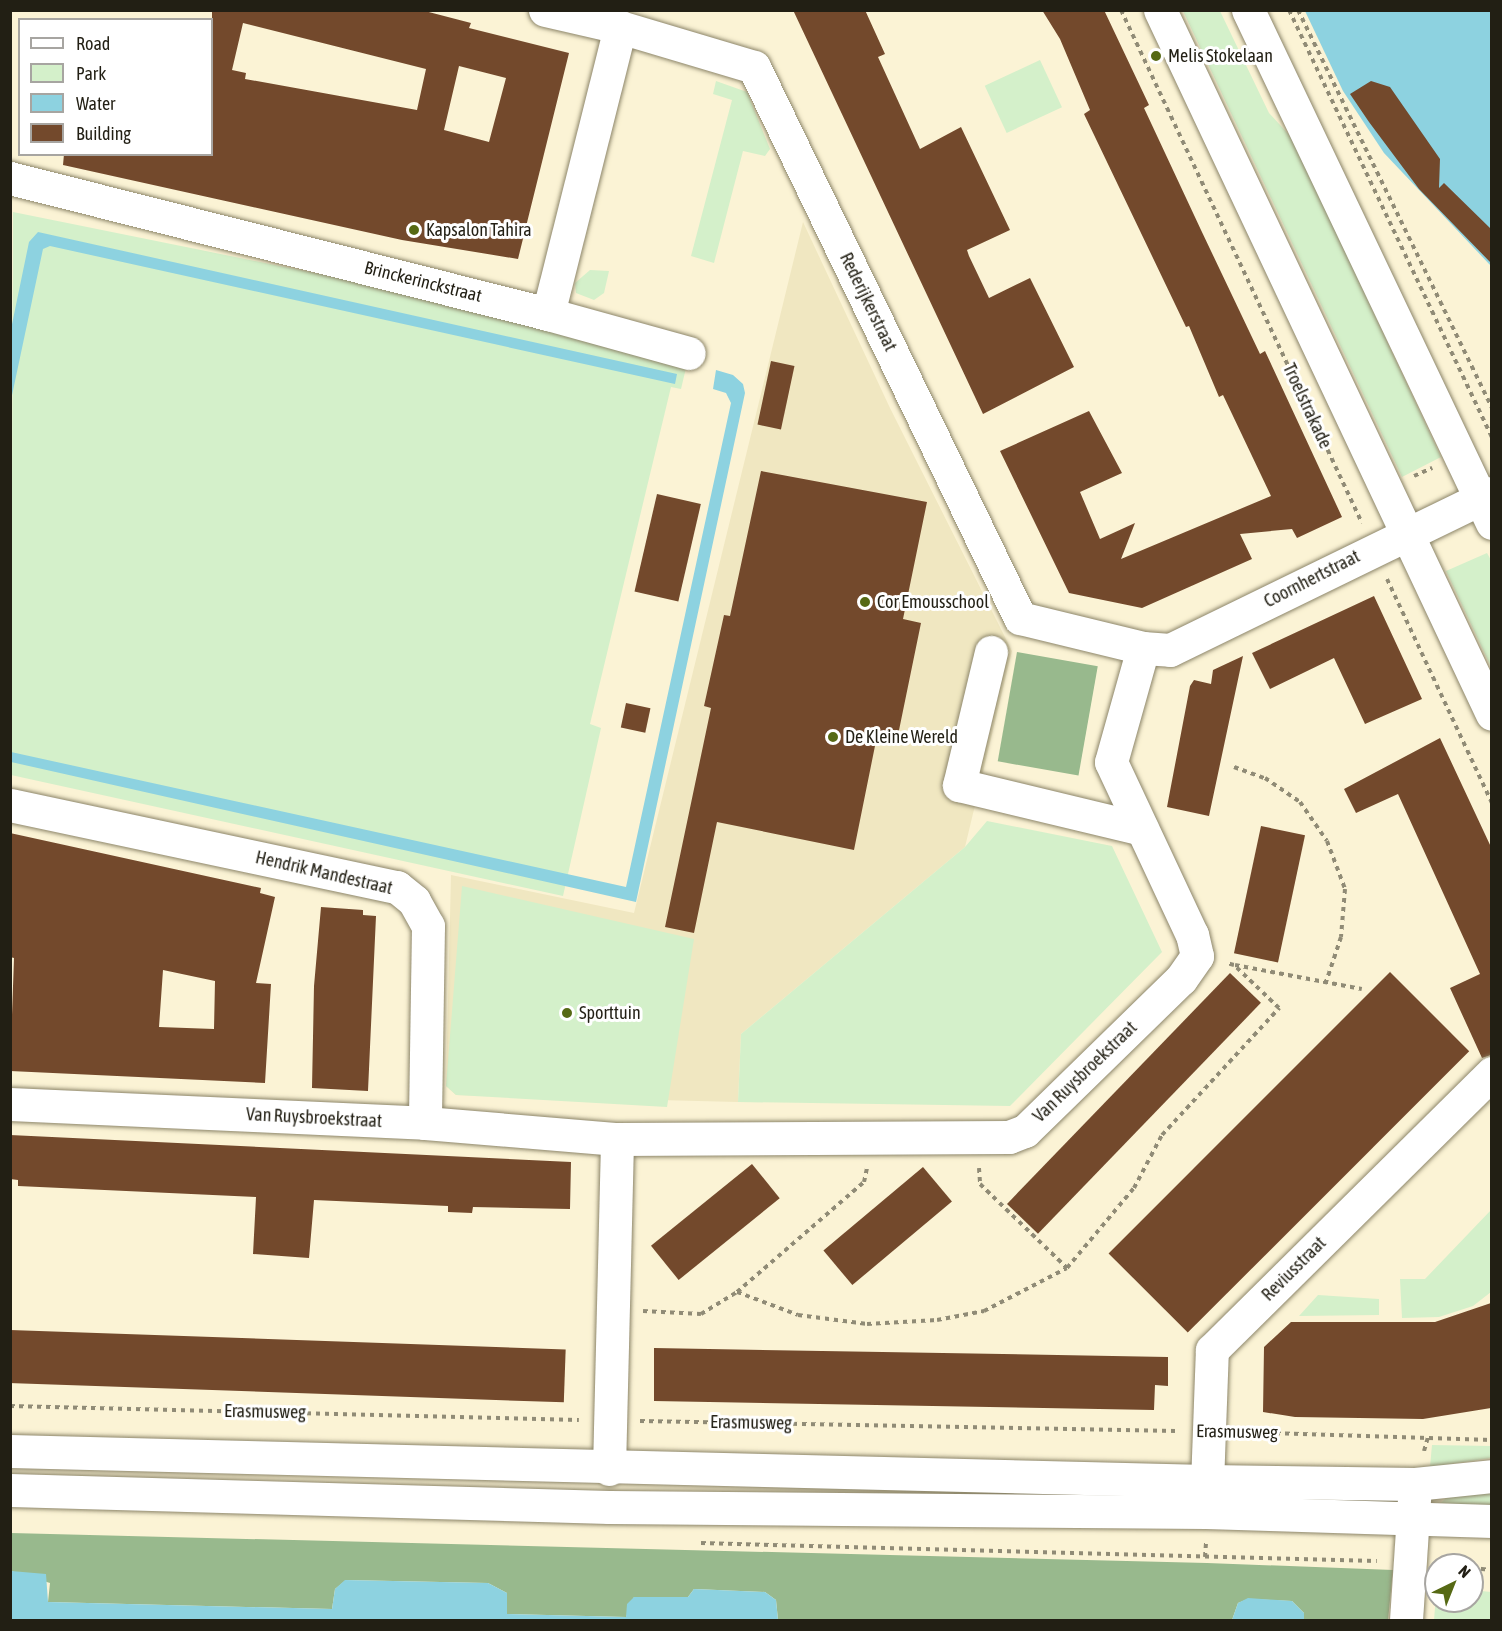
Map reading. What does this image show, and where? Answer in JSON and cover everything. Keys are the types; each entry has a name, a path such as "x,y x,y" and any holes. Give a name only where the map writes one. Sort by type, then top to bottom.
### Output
{"street":[{"name":"Rederijkerstraat","path":"545,10 620,27 754,67 1020,618 1143,648"},
{"name":"Troelstrakade","path":"1160,10 1491,714"},
{"path":"1248,10 1459,454 1488,505"},
{"path":"548,314 620,27"},
{"name":"Brinckerinckstraat","path":"10,178 548,314 688,353"},
{"name":"Coornhertstraat","path":"1143,648 1170,650 1373,549 1406,534 1488,505"},
{"path":"1143,648 1111,762 1192,934 1197,956"},
{"path":"991,652 959,786 1142,829"},
{"name":"Hendrik Mandestraat","path":"10,805 397,887 414,901 428,926 425,1124"},
{"name":"Van Ruysbroekstraat","path":"10,1104 425,1124 617,1139 1009,1137 1025,1131 1181,979 1197,956"},
{"name":"Reviusstraat","path":"1207,1497 1212,1350 1491,1073"},
{"path":"609,1469 617,1139"},
{"path":"10,1451 609,1469 1207,1497 1412,1520 1491,1521"},
{"path":"10,1490 609,1507 1207,1497 1415,1484 1491,1476"},
{"path":"1406,1620 1415,1484"}],"path":[{"name":"Troelstrakade","path":"1121,10 1491,803"},
{"path":"1289,10 1491,438 1354,506"},
{"path":"1298,10 1491,407"},
{"path":"1234,767 1265,778 1300,802 1327,842 1345,889 1341,937 1326,982"},
{"path":"1197,956 1362,989"},
{"path":"737,1292 798,1316 867,1324 937,1320 984,1311 1068,1268 1134,1188 1162,1135 1279,1008 1234,965"},
{"path":"976,1137 980,1185 1068,1268"},
{"path":"613,1309 701,1314 737,1292 864,1182 875,1138"},
{"name":"Erasmusweg","path":"10,1406 1491,1440"}],"shaded area":[{"path":"803,222 890,408 1012,651 965,847 741,1034 738,1102 456,1095 446,1086 451,875 634,913"}],"green space":[{"path":"1183,11 1220,11 1269,113 1292,138 1441,457 1402,477"},
{"path":"1040,60 1062,107 1007,133 985,86"},
{"path":"716,81 747,92 770,149 765,156 743,151 714,263 691,256 732,100 713,94"},
{"path":"13,212 438,298 686,368 681,389 671,387 590,724 601,728 563,896 11,775"},
{"path":"590,270 609,271 604,293 594,300 576,293 575,283"},
{"path":"1487,553 1492,562 1491,667 1446,571"},
{"path":"1017,652 1098,666 1078,776 998,761"},
{"path":"987,821 1112,846 1162,952 1010,1106 738,1102 741,1034 965,847"},
{"name":"Sporttuin","path":"462,886 694,939 667,1107 456,1095 446,1086"},
{"path":"1491,1210 1491,1292 1473,1306 1439,1317 1402,1318 1400,1279 1425,1279"},
{"path":"1318,1295 1379,1299 1379,1315 1299,1316"},
{"path":"1432,1445 1490,1446 1491,1458 1430,1467"},
{"path":"1491,1490 1491,1507 1441,1503 1446,1498"},
{"path":"11,1533 1207,1563 1393,1570 1388,1620 1304,1620 1304,1613 1292,1601 1248,1599 1238,1603 1232,1620 778,1620 776,1600 765,1592 694,1589 688,1597 634,1597 626,1617 506,1614 507,1593 488,1583 346,1580 335,1589 332,1609 48,1602 50,1583 11,1571"},
{"path":"1484,1591 1491,1592 1491,1620 1434,1620 1435,1613 1484,1613"}],"water":[{"path":"1305,11 1491,11 1491,266 1384,153 1343,91"},
{"path":"38,232 677,374 675,384 50,246 43,249 11,400 11,329 29,242"},
{"path":"716,370 733,375 743,384 745,393 636,902 11,762 11,752 626,887 731,403 726,393 713,389"},
{"path":"11,1571 46,1574 48,1602 332,1609 335,1589 345,1580 488,1583 507,1593 507,1614 626,1617 627,1604 634,1597 688,1597 694,1589 765,1592 776,1600 778,1620 11,1620"},
{"path":"1248,1598 1292,1601 1304,1613 1304,1620 1232,1620 1238,1603"}],"building":[{"path":"212,10 421,10 471,23 469,28 569,53 518,259 402,240 63,165 64,156 213,156","holes":["243,23 426,69 417,110 245,79 246,73 232,70","459,66 506,78 489,142 444,130"]},
{"path":"793,10 865,10 885,54 878,57 920,149 961,127 1010,230 967,250 969,256 989,298 1030,278 1074,367 983,414"},
{"path":"1042,10 1104,10 1149,105 1144,108 1201,230 1260,354 1265,351 1342,517 1297,538 1292,529 1240,534 1252,559 1142,608 1069,593 1000,451 1089,411 1122,473 1080,492 1100,539 1135,523 1121,559 1271,496 1223,395 1219,397 1189,326 1186,327 1084,114 1090,110 1060,39"},
{"path":"1371,81 1390,87 1440,159 1439,188 1444,183 1491,229 1491,263 1419,189 1350,94"},
{"path":"771,361 794,366 781,430 757,425"},
{"path":"761,471 927,502 903,619 921,623 897,740 877,736 854,850 717,822 694,933 665,927 711,708 704,706 724,615 730,616"},
{"path":"657,494 701,504 678,602 635,591"},
{"path":"1374,596 1422,699 1365,724 1334,658 1270,689 1252,653"},
{"path":"1243,656 1209,816 1167,807 1190,686 1194,680 1211,684 1213,670"},
{"path":"626,703 650,708 645,733 621,727"},
{"path":"1440,738 1491,847 1491,1055 1482,1058 1450,988 1480,974 1398,794 1356,813 1344,789"},
{"path":"1261,826 1305,835 1278,963 1234,953"},
{"path":"10,833 261,888 260,893 275,897 256,983 271,984 265,1083 10,1071 14,958 10,957","holes":["163,970 215,981 214,1029 159,1027"]},
{"path":"321,907 363,910 363,915 376,916 368,1091 312,1088 314,986"},
{"path":"1390,972 1469,1051 1188,1333 1109,1253"},
{"path":"1230,973 1261,1003 1038,1234 1007,1204"},
{"path":"10,1135 571,1162 570,1209 473,1207 472,1213 448,1212 448,1206 314,1200 309,1258 253,1254 256,1197 18,1186 18,1180 10,1179"},
{"path":"752,1164 780,1198 679,1280 651,1246"},
{"path":"923,1167 952,1201 852,1285 823,1251"},
{"path":"1491,1303 1491,1408 1423,1419 1295,1417 1263,1412 1264,1347 1291,1322 1435,1322"},
{"path":"10,1330 566,1349 564,1402 10,1383"},
{"path":"654,1348 1168,1357 1168,1386 1155,1385 1154,1410 654,1401"}],"place":[{"name":"Melis Stokelaan","path":"1156,56"},
{"name":"Kapsalon Tahira","path":"414,230"},
{"name":"Cor Emousschool","path":"865,602"},
{"name":"De Kleine Wereld","path":"833,737"},
{"name":"Sporttuin","path":"567,1013"}]}
